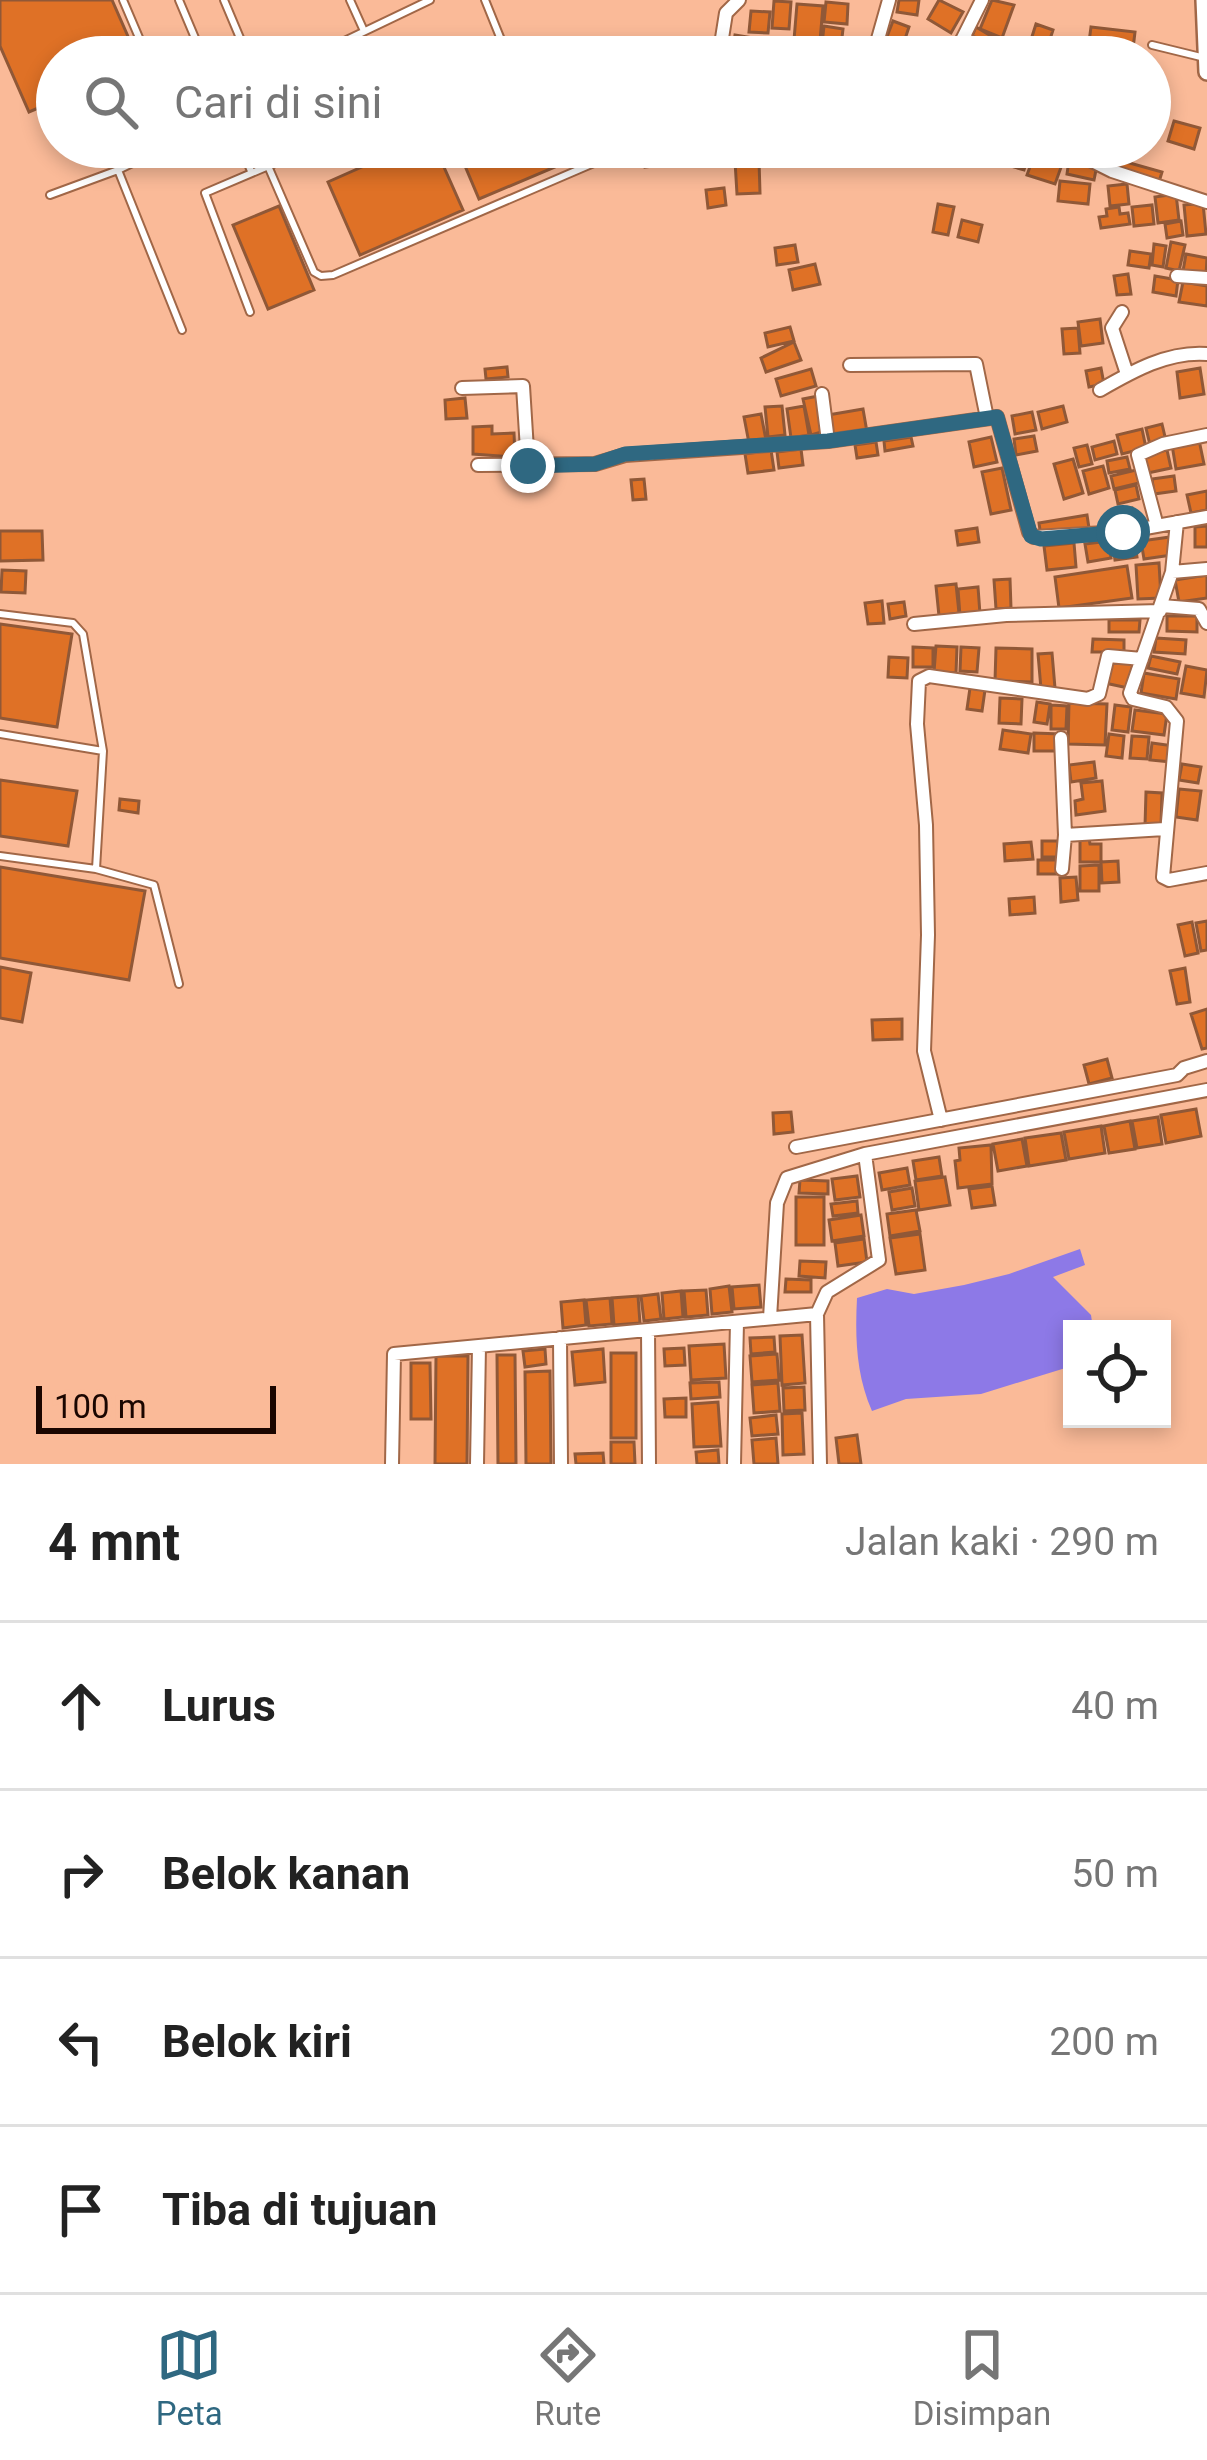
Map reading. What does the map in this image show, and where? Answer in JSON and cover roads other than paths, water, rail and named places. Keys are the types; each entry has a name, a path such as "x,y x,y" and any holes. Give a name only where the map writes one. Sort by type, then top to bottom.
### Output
{"street":[{"path":"722,36 726,13 739,0"},
{"path":"879,36 890,0"},
{"path":"964,36 982,0"},
{"path":"1204,0 1206,65"},
{"path":"1110,168 1207,202"},
{"path":"1177,276 1207,278"},
{"path":"1122,312 1112,328 1127,374"},
{"path":"1100,390 1127,374 1189,353 1207,354"},
{"path":"850,364 976,364 987,418"},
{"path":"462,388 523,386 528,466"},
{"path":"822,394 828,441"},
{"path":"478,466 595,464 625,454 828,441 997,417 1034,537 1207,517"},
{"path":"1157,526 1138,455 1163,443 1207,435"},
{"path":"1177,522 1172,572 1130,697 1166,707 1177,721 1165,879 1207,873"},
{"path":"1172,572 1207,569"},
{"path":"914,623 1199,609 1207,623"},
{"path":"941,1120 924,1051 928,934 919,681 929,676 1088,699 1099,694 1108,656 1142,659"},
{"path":"1060,738 1062,869"},
{"path":"1064,835 1166,829"},
{"path":"1178,1094 1179,1070 1207,1061"},
{"path":"796,1148 1178,1075"},
{"path":"770,1318 782,1185 787,1178 865,1154 1207,1090"},
{"path":"820,1464 817,1314 827,1292 879,1260 865,1154"},
{"path":"392,1464 394,1354 817,1314"},
{"path":"734,1464 737,1322"},
{"path":"648,1330 649,1464"},
{"path":"560,1338 562,1464"},
{"path":"477,1464 479,1346"}],"lane":[{"path":"123,0 138,36"},
{"path":"179,0 194,36"},
{"path":"224,0 239,36"},
{"path":"350,0 364,32"},
{"path":"356,36 430,0"},
{"path":"485,0 500,36"},
{"path":"1171,52 1206,65"},
{"path":"50,195 122,168"},
{"path":"250,312 204,199 209,189 261,168"},
{"path":"269,168 314,272 321,276 582,168"},
{"path":"118,170 182,330"},
{"path":"0,614 73,623 83,634 103,751 96,869"},
{"path":"0,734 103,751"},
{"path":"0,856 96,869 154,885 179,984"}]}
